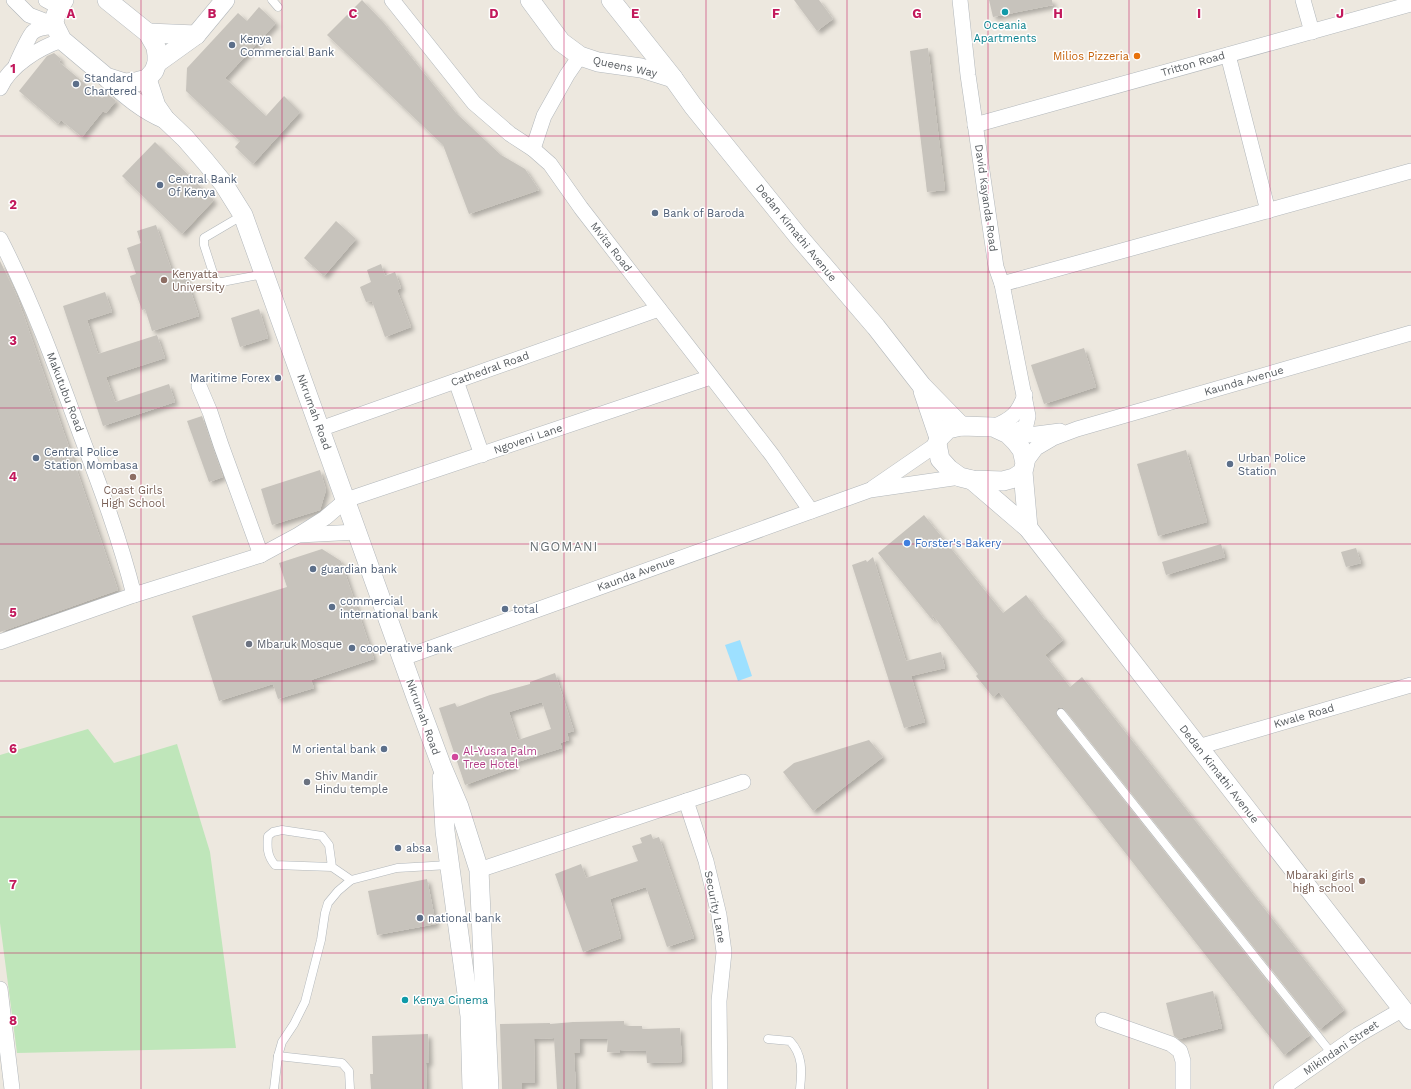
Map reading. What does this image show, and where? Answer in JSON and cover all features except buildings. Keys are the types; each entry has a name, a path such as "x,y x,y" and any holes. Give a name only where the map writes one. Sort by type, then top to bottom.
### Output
{"street":[{"path":"14,0 29,15 57,31 106,77 141,107 154,115 165,119"},
{"path":"106,77 125,83 147,79 154,71 158,55 156,47 148,33 109,0"},
{"path":"157,63 196,34 225,0"},
{"name":"Mvita Road","path":"392,0 474,103 510,134 533,149 550,164 581,208 772,455 811,511"},
{"name":"Queens Way","path":"530,0 561,42 580,56 598,62 641,68 673,78"},
{"name":"Dedan Kimathi Avenue","path":"611,0 673,78 693,106 798,236 876,327 922,386 961,426"},
{"name":"David Kayanda Road","path":"960,0 968,75 996,267 1002,284 1025,395 1020,408 1004,433"},
{"path":"1303,0 1312,32"},
{"path":"0,88 16,66 47,46 57,31 54,20 56,2"},
{"name":"Tritton Road","path":"975,125 1411,4"},
{"path":"148,33 196,34"},
{"path":"626,66 638,45 637,33"},
{"path":"1228,55 1268,210"},
{"path":"533,149 544,116 567,75 580,56"},
{"name":"Nkrumah Road","path":"147,79 156,106 165,119 185,138 205,161 222,183 243,215 442,767 459,807 479,870 489,1089"},
{"path":"1002,284 1411,171"},
{"name":"Makutubu Road","path":"0,239 16,271 63,386 109,511 134,595"},
{"name":"Cathedral Road","path":"320,429 659,309"},
{"name":"Kaunda Avenue","path":"1077,429 1411,333"},
{"name":"Ngoveni Lane","path":"346,500 711,377"},
{"path":"456,381 482,455"},
{"path":"199,386 210,412 220,445 261,555"},
{"name":"Dedan Kimathi Avenue","path":"922,386 938,441"},
{"path":"870,490 938,441 948,429 961,426 1004,433 1077,429"},
{"path":"870,490 966,479 1004,481 1014,478 1024,468 1036,448 1053,438 1077,429"},
{"path":"1004,433 1022,450 1028,528"},
{"path":"938,441 940,459 949,469 966,479"},
{"name":"Dedan Kimathi Avenue","path":"966,479 1028,528 1407,1014"},
{"name":"Kaunda Avenue","path":"403,658 870,490"},
{"path":"0,642 134,595 261,555 298,535 325,518 346,500"},
{"path":"298,535 357,532"},
{"name":"Kwale Road","path":"1198,747 1411,685"},
{"name":"Nkrumah Road","path":"442,767 445,831 470,1016 472,1089"},
{"path":"479,870 743,782"},
{"name":"Security Lane","path":"686,801 706,861 719,915 724,952 719,1000 720,1089"},
{"path":"454,904 480,900"},
{"path":"0,989 12,1089"},
{"name":"Mikindani Street","path":"1281,1089 1358,1035 1407,1014"},
{"path":"1103,1020 1171,1044 1180,1051 1182,1061 1183,1089"}],"lane":[{"path":"272,0 278,7"},
{"path":"243,215 204,238 203,242 215,279 222,282 264,274"},
{"path":"1061,713 1332,1054"},
{"path":"332,867 329,844 322,836 282,830 274,832 268,836 267,846 270,859 275,865 332,867 351,880"},
{"path":"274,1089 278,1056 282,1042 294,1024 305,1002 321,940 328,903 338,891 351,880 397,868 449,865"},
{"path":"768,1039 790,1041 795,1047 802,1069 800,1089"},
{"path":"278,1056 342,1062 349,1071 350,1089"}],"green space":[{"path":"88,729 114,763 177,744 210,852 236,1048 17,1053 0,923 0,755"}],"water":[{"path":"740,640 752,676 738,681 725,645"}],"place":[{"name":"Oceania Apartments","path":"1005,12"},
{"name":"Kenya Commercial Bank","path":"232,45"},
{"name":"Milios Pizzeria","path":"1137,56"},
{"name":"Standard Chartered","path":"76,84"},
{"name":"Central Bank Of Kenya","path":"160,185"},
{"name":"Bank of Baroda","path":"655,213"},
{"name":"Kenyatta University","path":"164,280"},
{"name":"Maritime Forex","path":"278,378"},
{"name":"Central Police Station Mombasa","path":"36,458"},
{"name":"Urban Police Station","path":"1230,464"},
{"name":"Coast Girls High School","path":"133,477"},
{"name":"Forster's Bakery","path":"907,543"},
{"name":"guardian bank","path":"313,569"},
{"name":"commercial international bank","path":"332,607"},
{"name":"total","path":"505,609"},
{"name":"Mbaruk Mosque","path":"249,644"},
{"name":"cooperative bank","path":"352,648"},
{"name":"M oriental bank","path":"384,749"},
{"name":"Al-Yusra Palm Tree Hotel","path":"455,757"},
{"name":"Shiv Mandir Hindu temple","path":"307,782"},
{"name":"absa","path":"398,848"},
{"name":"Mbaraki girls high school","path":"1362,881"},
{"name":"national bank","path":"420,918"},
{"name":"Kenya Cinema","path":"405,1000"}],"district":[{"name":"NGOMANI","path":"564,546"}]}
